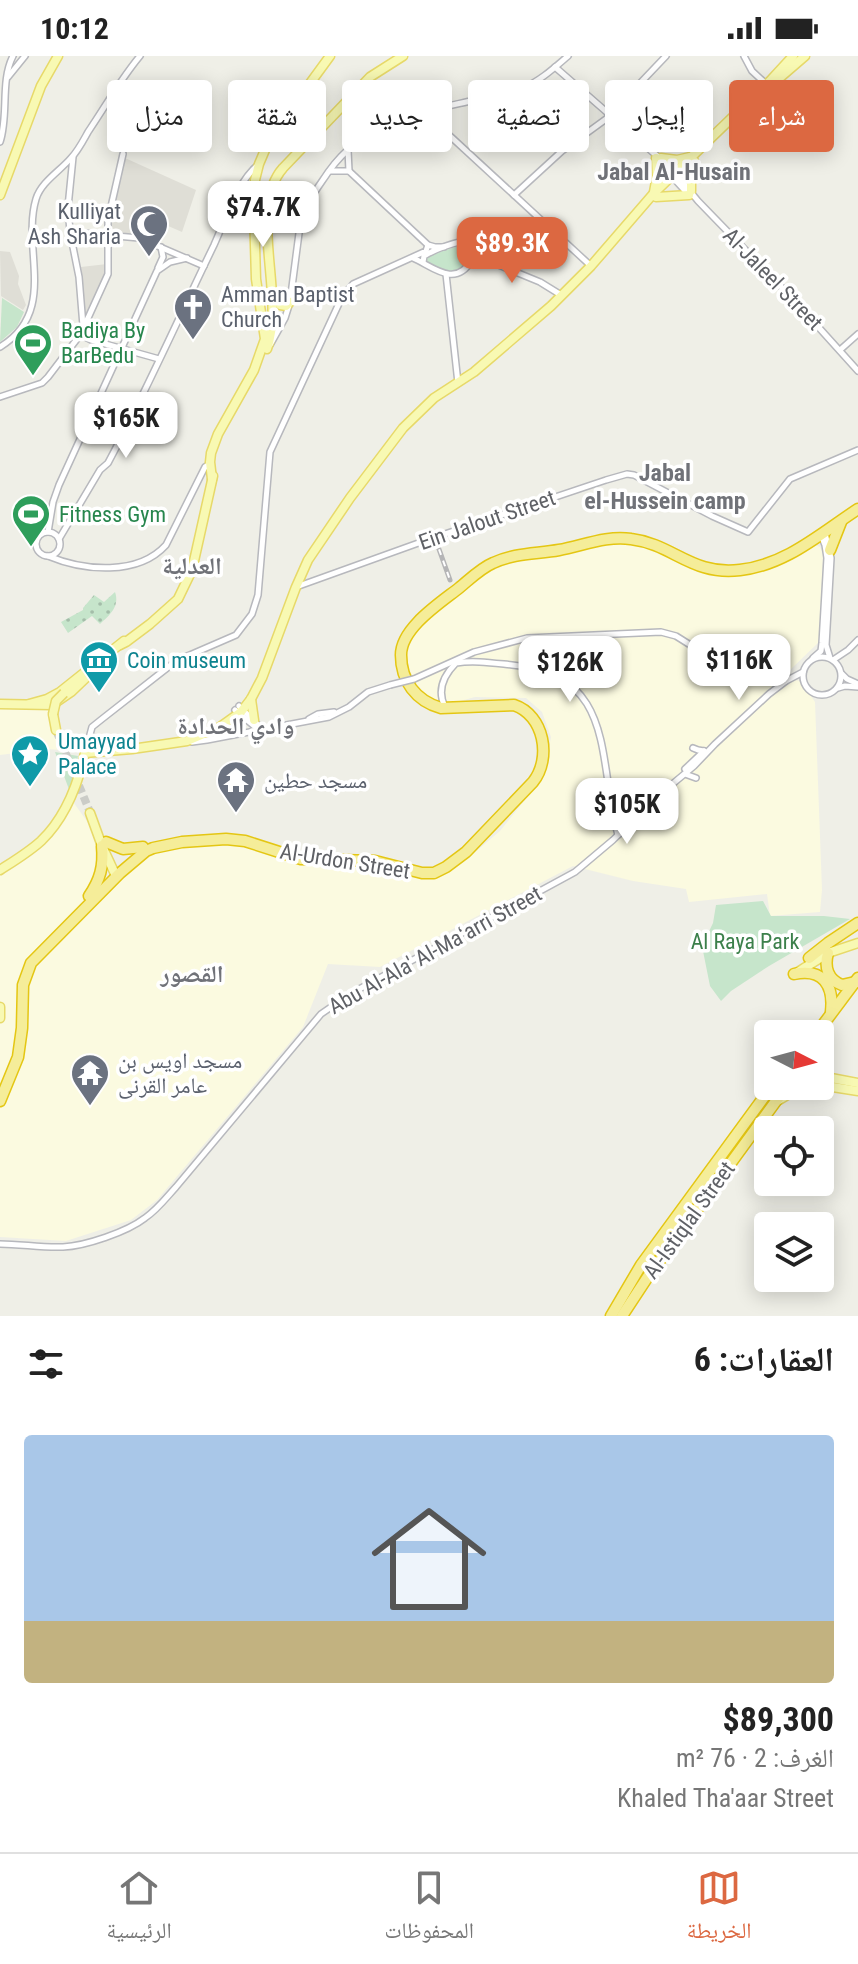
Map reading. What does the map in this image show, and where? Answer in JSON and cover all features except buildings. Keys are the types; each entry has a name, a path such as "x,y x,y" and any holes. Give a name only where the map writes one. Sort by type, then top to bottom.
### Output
{"highway":[{"name":"Al-Urdon Street","path":"116,872 153,848 203,839 245,841 306,860 375,861 422,873 442,870 456,861 539,773 543,744 537,724 522,708 514,705 445,708 428,704 414,693 405,679 401,647 424,615 485,564 509,554 618,535 645,539 710,567 739,568 781,556 844,518 858,506"},
{"name":"Al-Urdon Street","path":"820,533 858,506"},
{"path":"820,533 821,545 828,551 844,518"},
{"name":"Al-Urdon Street","path":"0,1101 18,1057 23,985 29,966 143,847 165,840 225,834 245,837 299,855 371,856 426,867 444,863 499,814 535,765 537,742 532,724 525,717 508,711 437,712 412,696 399,672 397,650 403,635 424,610 457,587"},
{"path":"89,896 102,871 104,844 123,849 143,847"},
{"path":"0,1086 17,1041 17,987 27,958 116,872"},
{"path":"858,924 854,935 858,939"},
{"path":"809,958 858,924"},
{"path":"828,953 826,969 831,979 842,985 857,985"},
{"path":"794,974 812,973 825,981 832,997 831,1015"},
{"path":"827,1020 857,985"},
{"path":"833,1020 857,985"},
{"name":"Al-Istiqlal Street","path":"611,1316 641,1265 762,1100"},
{"name":"Al-Istiqlal Street","path":"622,1316 777,1100"}],"main road":[{"path":"0,195 41,86 58,56"},
{"path":"50,706 180,595 192,570 212,479 209,467 211,453 275,329 268,200 278,174 370,77 403,56"},
{"path":"771,80 792,61 805,56"},
{"path":"254,370 265,339 256,279 255,180 270,138 328,58"},
{"path":"298,586 319,548 404,430 436,400 477,375 542,319 603,259 655,195 658,158 692,159 792,61"},
{"path":"0,870 36,845 52,827 72,796 85,753 187,741 220,727 251,699 264,674 308,560 403,428 434,398 458,384 514,339 561,295 729,122"},
{"path":"655,195 690,193 692,159"},
{"path":"254,228 262,233 268,227"},
{"path":"255,243 263,238 269,244"},
{"path":"272,276 278,303 288,305"},
{"path":"260,300 266,322 275,329"},
{"path":"209,467 217,437"},
{"path":"0,704 50,706 71,692 96,665"},
{"path":"239,710 264,674"},
{"path":"251,699 254,720"},
{"path":"50,706 56,730"},
{"path":"90,813 116,872"},
{"path":"794,974 858,939"},
{"path":"809,958 836,944 858,939"},
{"path":"0,1007 0,1018"},
{"path":"834,1078 858,1083"},
{"path":"834,1081 858,1091"},
{"path":"775,1103 780,1100"}],"street":[{"path":"0,142 4,128 7,78 13,56"},
{"path":"7,78 25,56"},
{"path":"0,347 20,328 33,301 36,199 43,186 73,156 140,56"},
{"path":"452,105 510,93 533,83 568,56"},
{"path":"643,80 666,56"},
{"path":"744,56 761,80"},
{"name":"Al-Jaleel Street","path":"556,66 605,110"},
{"path":"514,195 562,151 605,119"},
{"path":"452,138 591,266"},
{"path":"265,339 275,329 288,305 301,218 307,203 345,152"},
{"path":"348,152 349,171"},
{"name":"Al-Jaleel Street","path":"652,152 858,369"},
{"path":"0,397 42,383 82,329 85,317 108,274 109,209 123,154"},
{"path":"73,156 68,207 85,317"},
{"path":"59,539 100,470 108,463 249,174 259,164"},
{"path":"329,171 349,171 428,245 444,247"},
{"path":"423,262 425,255 466,240 536,231 545,225"},
{"path":"70,232 135,237 204,266"},
{"path":"412,258 435,271 454,273 465,268 484,238"},
{"path":"473,240 475,252"},
{"path":"85,753 92,727 176,661 236,635 248,620 258,595 270,452 342,297 348,288 426,251 428,245"},
{"path":"48,532 59,485 163,257 161,246"},
{"path":"475,252 561,295"},
{"path":"157,271 170,262 187,258"},
{"path":"446,274 458,384"},
{"path":"82,329 91,340 159,359"},
{"path":"840,350 858,334"},
{"name":"Ein Jalout Street","path":"298,586 627,474 643,479 748,532 790,479 858,450"},
{"path":"61,561 59,539 48,532 40,535 36,545 39,552 61,561 83,566 112,568 157,555 166,545 209,467"},
{"path":"48,556 58,551"},
{"path":"828,551 827,653 847,679 858,685"},
{"path":"0,1244 75,1245 141,1221 176,1187 321,1014 350,994 567,877 785,682 803,672 822,648 828,581"},
{"path":"187,741 261,730 318,714 339,712 368,692 414,679 474,652 527,638 661,632 676,636 706,656 785,682 805,685 811,692 822,695 837,688 858,685"},
{"path":"813,658 822,656 832,659 858,640"},
{"path":"837,688 848,650"},
{"path":"428,704 440,694 446,675 456,663 468,661 534,667 561,677 576,689 591,710 601,741 617,833"},
{"path":"803,672 805,685"},
{"path":"440,694 445,708"},
{"path":"239,710 261,730"},
{"path":"239,710 254,720 261,730"},
{"path":"682,775 693,760 715,744"},
{"path":"693,748 705,751"},
{"path":"682,775 696,778"},
{"path":"613,816 620,821 631,821"}],"shaded area":[{"path":"125,158 196,190 182,232 159,222 156,227 137,219 130,234 111,230 110,217"},
{"path":"0,251 10,252 26,305 23,310 1,296"},
{"path":"107,264 106,274 88,315 84,314 81,267"},
{"path":"624,532 717,571 757,567 810,543 820,547 823,554 819,642 789,671 787,679 801,681 815,702 822,890 820,912 770,916 767,894 689,902 686,889 633,881 573,866 380,967 328,964 303,1027 157,1200 131,1220 66,1241 0,1237 0,868 32,848 71,799 89,824 98,848 96,872 114,882 143,850 213,838 297,859 376,859 416,872 445,870 461,864 500,831 540,781 551,737 542,712 526,698 475,697 453,703 433,700 419,689 402,647 408,624 479,571 541,550"},
{"path":"51,706 49,719 61,750 0,755 0,707"}],"green space":[{"path":"469,243 473,253 458,269 446,272 426,262 425,257 429,255"},
{"path":"2,298 24,312 17,327 0,342"},
{"path":"115,592 115,606 100,624 92,616 68,633 61,622 83,610 94,595 104,602"},
{"path":"55,752 78,756 70,792"},
{"name":"Al Raya Park","path":"763,901 771,916 850,919 769,966 721,1001 710,986 702,946 713,923 716,905"}],"tunnel":[{"path":"56,730 90,812"}],"railway":[{"path":"435,538 450,580"}],"place":[{"name":"Kulliyat Ash Sharia","path":"149,258"},
{"name":"Amman Baptist Church","path":"193,341"},
{"name":"Badiya By BarBedu","path":"33,377"},
{"name":"Fitness Gym","path":"31,548"},
{"name":"Coin museum","path":"99,694"},
{"name":"Umayyad Palace","path":"30,788"},
{"name":"مسجد حطين","path":"236,814"},
{"name":"مسجد اويس بن عامر القرنى","path":"90,1107"}],"district":[{"name":"Jabal Al-Husain","path":"674,172"},
{"name":"Jabal el-Hussein camp","path":"665,487"},
{"name":"العدلية","path":"192,566"},
{"name":"وادي الحدادة","path":"236,726"},
{"name":"القصور","path":"192,974"}]}
